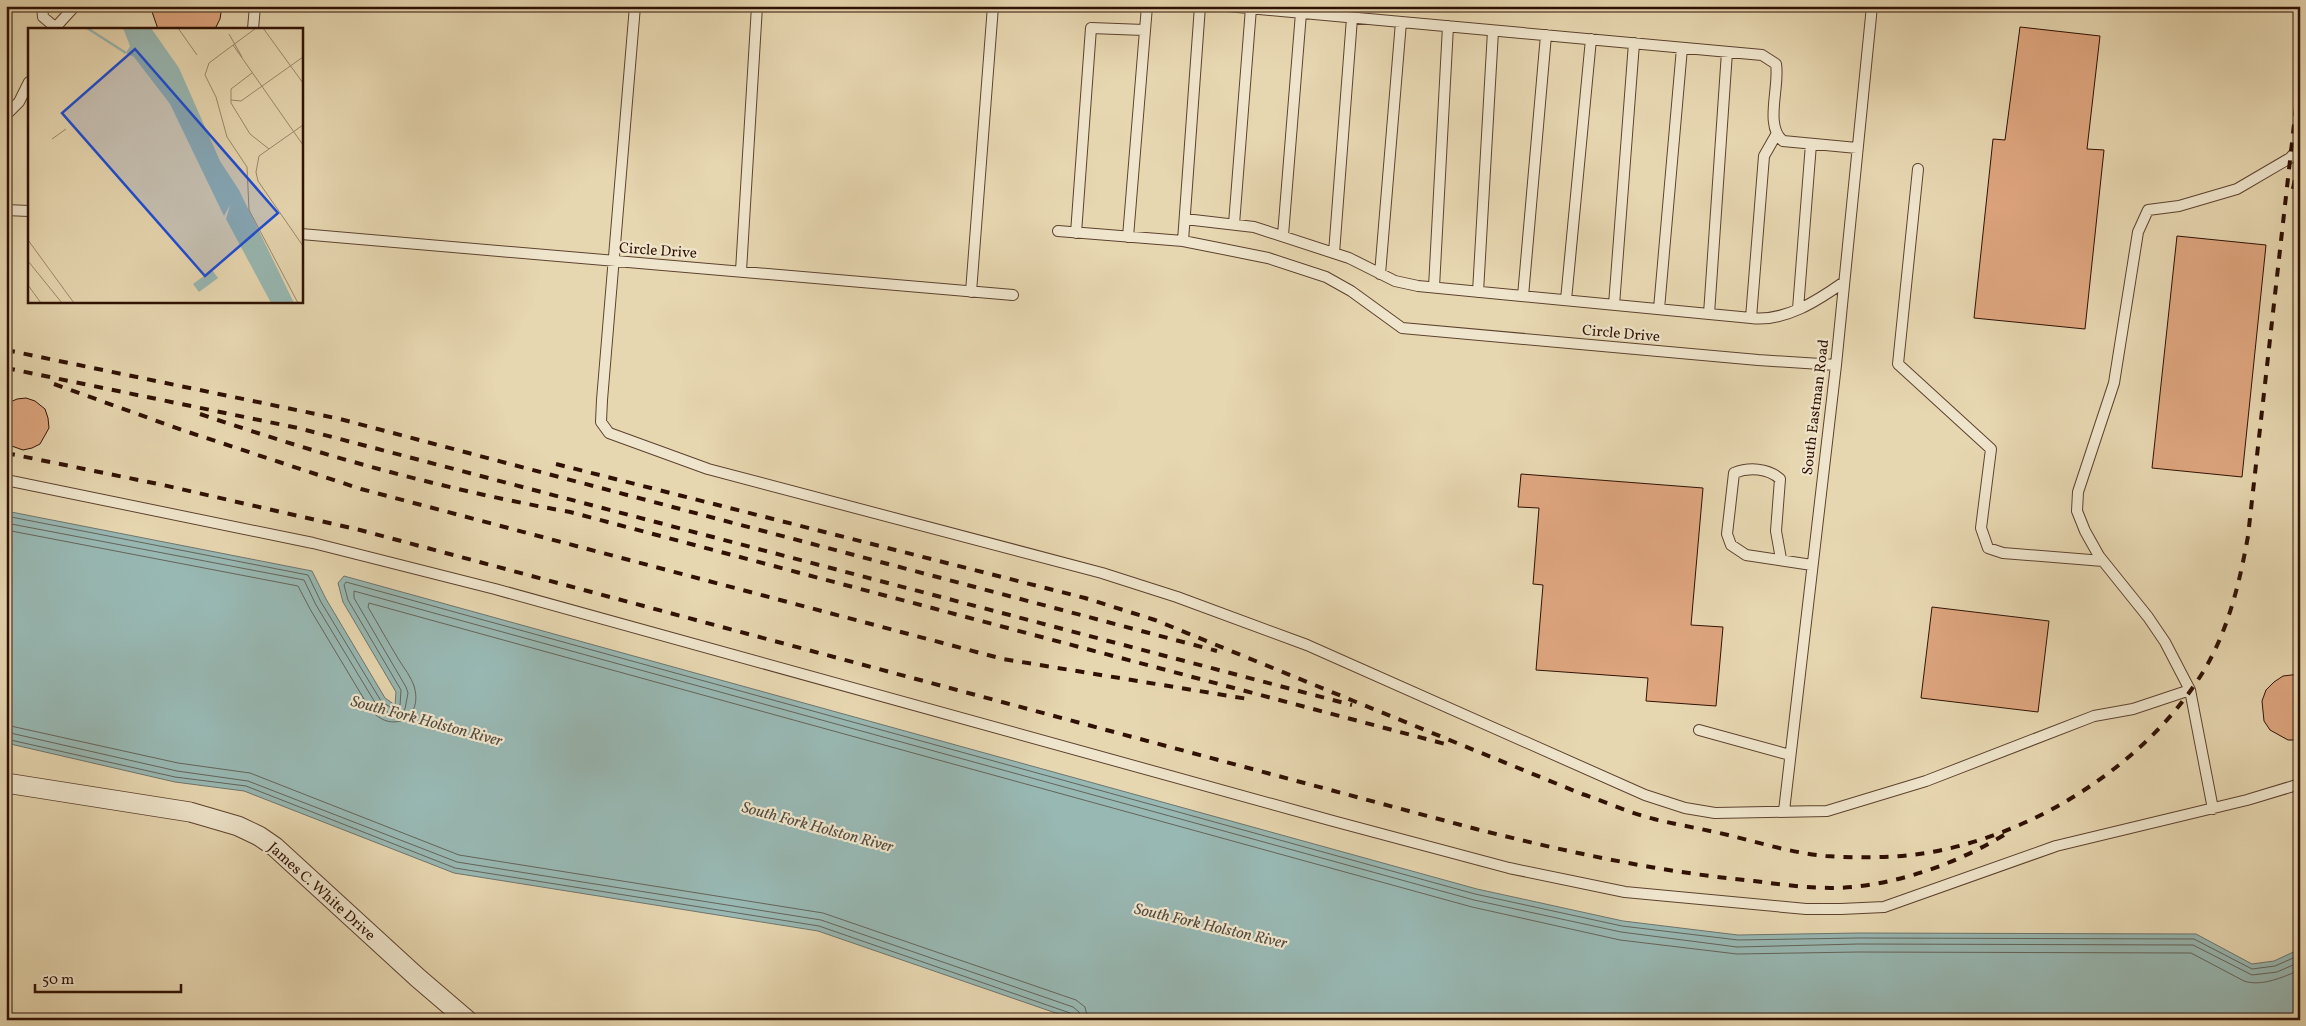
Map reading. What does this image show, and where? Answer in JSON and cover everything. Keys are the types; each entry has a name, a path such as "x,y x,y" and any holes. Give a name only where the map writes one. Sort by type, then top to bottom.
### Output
{"street":[{"name":"James C. White Drive","path":"6,783 190,812 217,818 259,836 304,871 418,978 467,1020"}],"lane":[{"path":"42,6 43,17 54,28 75,6"},
{"path":"253,28 255,6"},
{"path":"635,6 615,261 601,407 601,422 609,433 708,469 1102,573 1178,597 1307,646 1644,795 1685,808 1715,813 1827,811 1926,781 2094,716 2133,709 2190,690"},
{"path":"741,271 757,6"},
{"path":"971,292 993,6"},
{"path":"1128,237 1147,6"},
{"path":"1058,231 1183,241 1200,6"},
{"path":"1227,6 1762,55 1776,64 1778,74 1773,124 1776,136 1782,141 1857,148"},
{"name":"South Eastman Road","path":"1784,811 1836,365 1872,6"},
{"path":"1234,224 1251,8"},
{"path":"1283,235 1302,13"},
{"path":"1334,253 1352,18"},
{"path":"1380,274 1401,22"},
{"path":"1434,287 1448,26"},
{"path":"1076,233 1091,28 1144,30"},
{"path":"1478,292 1493,30"},
{"path":"1524,296 1546,35"},
{"path":"1566,300 1591,39"},
{"path":"1614,305 1634,43"},
{"path":"1659,309 1682,48"},
{"path":"1709,314 1727,52"},
{"path":"6,115 19,102 28,84"},
{"path":"1751,318 1764,156 1776,136"},
{"path":"1798,309 1811,144"},
{"path":"2213,809 2190,690 2161,636 2103,560 2085,531 2077,511 2078,492 2114,383 2138,232 2148,210 2179,206 2237,189 2290,158 2300,147"},
{"path":"1918,169 1898,364 1992,449 1981,528 1988,548 2003,553 2103,560"},
{"path":"6,210 28,211"},
{"path":"1184,219 1254,227 1283,235 1334,253 1395,281 1478,292 1766,320 1813,304 1844,282"},
{"name":"Circle Drive","path":"302,234 1013,295"},
{"name":"Circle Drive","path":"1183,241 1268,258 1326,277 1350,291 1402,328 1758,360 1836,365"},
{"path":"1780,559 1776,532 1780,479 1772,472 1746,469 1734,473 1727,534 1731,545 1746,555 1812,565"},
{"path":"6,480 313,543 495,589 1342,824 1509,868 1625,892 1806,909 1841,910 1884,906 1920,896 1994,866 2056,846 2213,809 2300,784"},
{"path":"1699,730 1790,755"}],"water":[{"path":"6,6 11,6 6,62"},
{"name":"South Fork Holston River","path":"6,511 312,571 326,599 385,698 395,705 396,692 343,602 338,583 344,576 1477,889 1623,921 1738,935 1858,933 2196,934 2252,964 2274,961 2300,949 2300,1020 1076,1020 818,931 454,873 244,791 175,782 6,743"}],"building":[{"path":"150,6 222,6 220,19 216,28 158,28"},
{"path":"2020,27 2100,36 2087,149 2104,150 2085,329 1974,318 1993,139 2005,140"},
{"path":"2177,236 2266,245 2242,477 2152,468"},
{"path":"26,398 35,401 45,409 49,428 40,444 23,450 6,444 6,404 17,399"},
{"path":"1521,474 1703,488 1691,625 1723,627 1716,706 1646,701 1648,678 1536,670 1543,585 1533,584 1539,508 1518,507"},
{"path":"1932,607 2049,621 2038,712 1921,698"},
{"path":"2300,674 2300,740 2288,740 2270,730 2264,721 2262,701 2266,690 2274,682 2283,676"}],"railway":[{"path":"556,464 1085,598 1155,620 1582,794 1654,819 1814,855 1896,856 1919,854 1961,846 2002,832 2043,814 2082,791 2119,765 2153,735 2182,702 2206,667 2221,636 2237,587 2248,536 2300,71"},
{"path":"2293,189 2300,155"},
{"path":"6,350 340,419 1217,651"},
{"path":"6,368 298,428 1352,705"},
{"path":"54,384 182,430 361,489 1003,659 1248,699"},
{"path":"200,414 292,444 383,470 475,493 570,512 1449,745"},
{"path":"6,453 163,485 360,530 1476,829 1545,846 1649,867 1790,885 1827,888 1852,887 1892,881 1931,869 1969,854 2004,835"}]}
